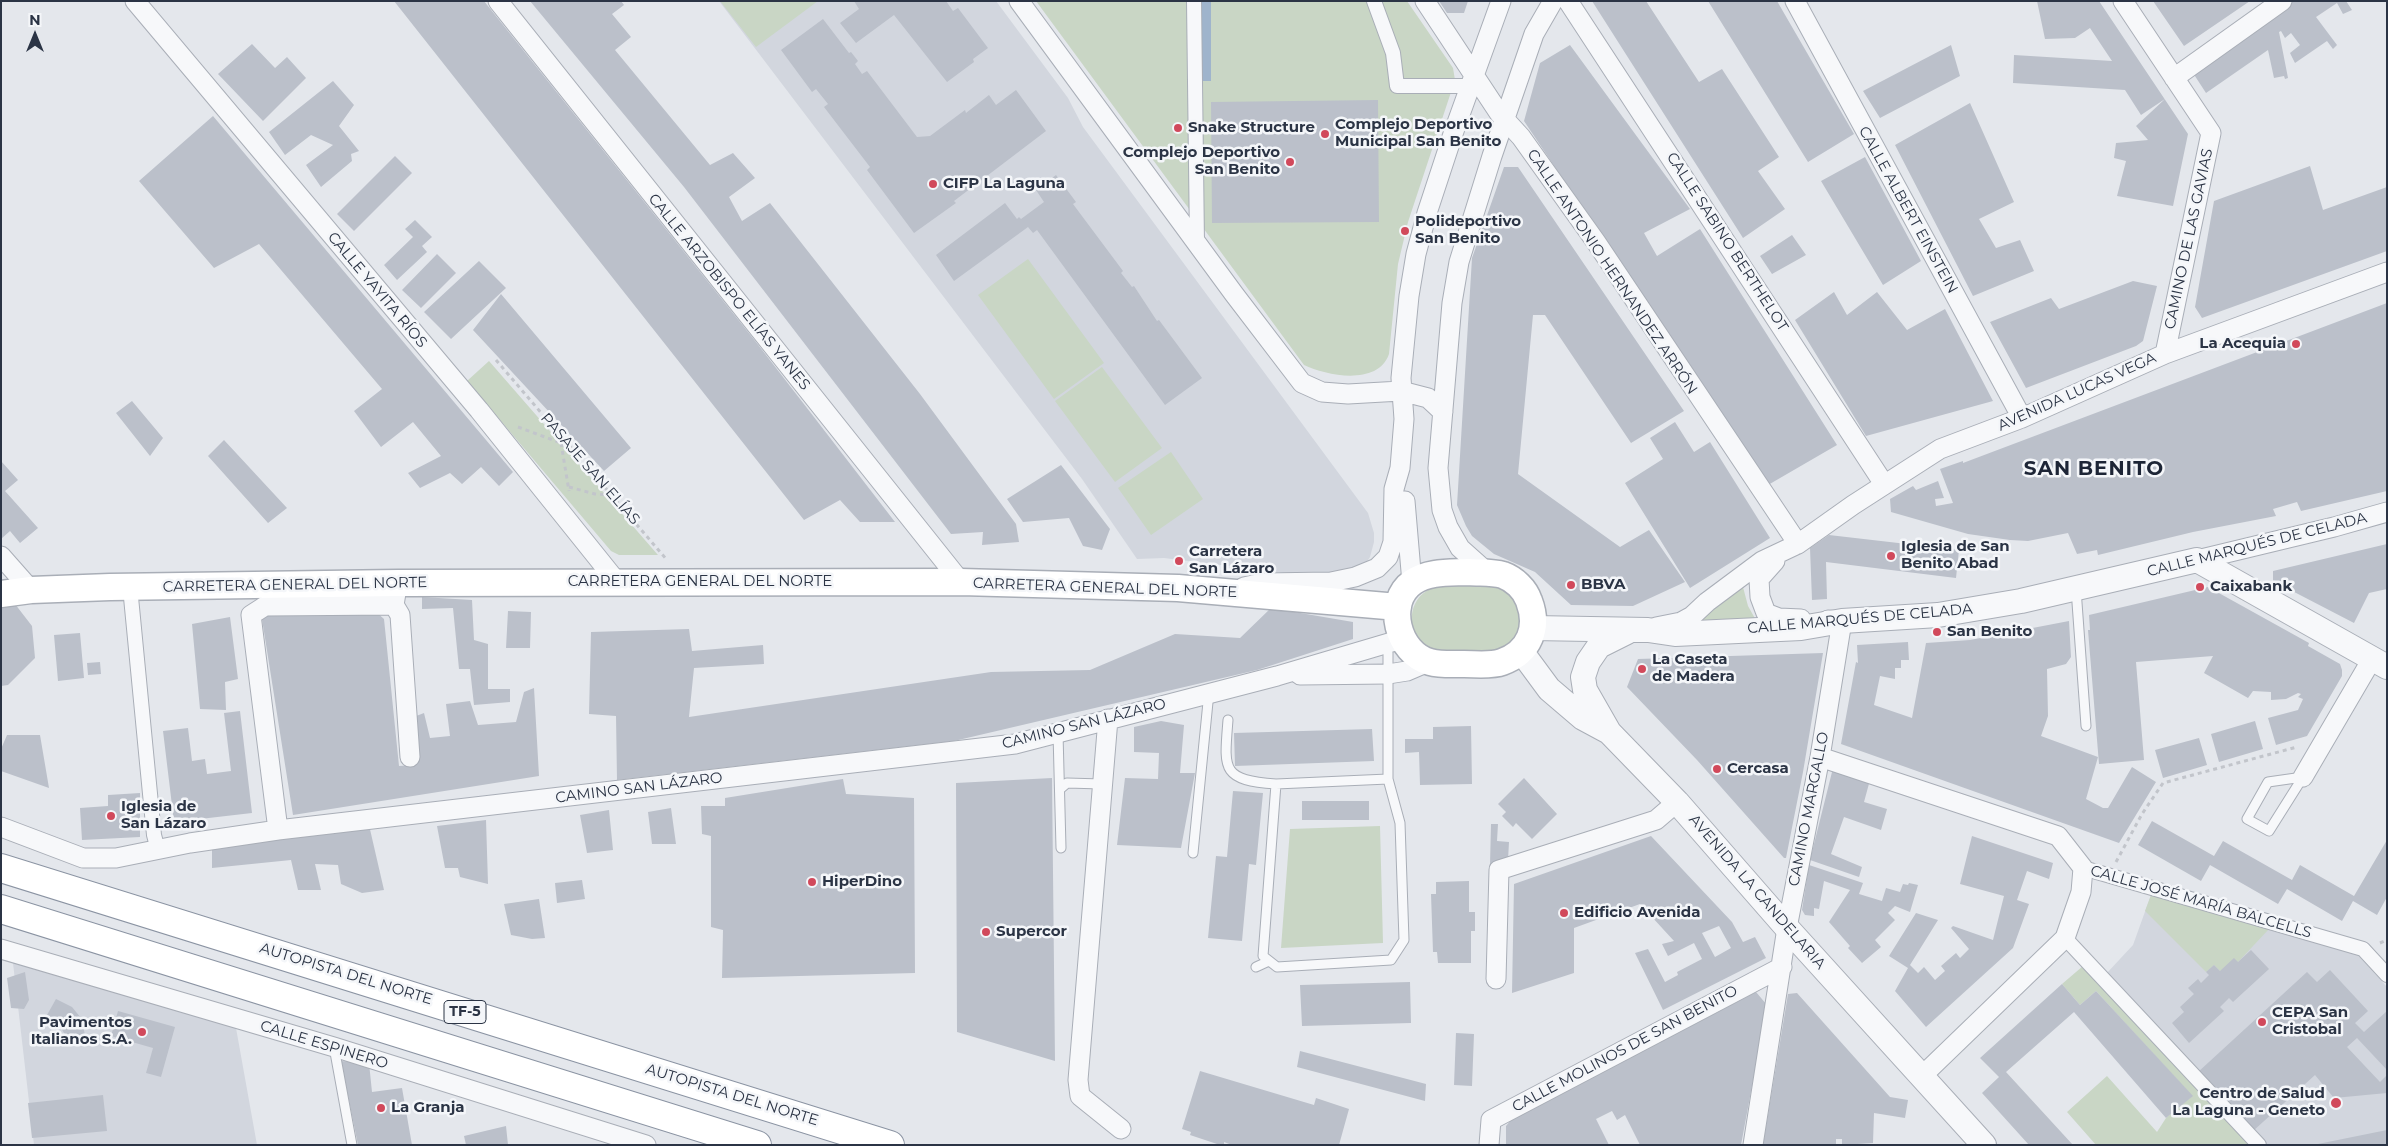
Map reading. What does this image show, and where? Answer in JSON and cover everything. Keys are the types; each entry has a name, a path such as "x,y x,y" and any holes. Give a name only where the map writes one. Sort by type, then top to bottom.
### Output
{"highway":[{"name":"AUTOPISTA DEL NORTE","path":"1,868 890,1145"},
{"path":"1,909 757,1145"}],"main road":[{"path":"1488,573 1504,576 1517,583 1527,595 1533,611 1533,628 1531,638 1521,650 1502,662 1488,664 1428,662 1394,641 1398,620 1398,607 1412,583 1428,575 1488,573"},
{"name":"CARRETERA GENERAL DEL NORTE","path":"1,594 31,590 130,587 245,586 396,594 617,582 961,582 1178,588 1398,607"}],"street":[{"name":"CALLE YAYITA RÍOS","path":"135,1 479,410 617,582"},
{"name":"CALLE ARZOBISPO ELÍAS YANES","path":"498,1 961,582"},
{"path":"1019,1 1197,244 1302,383 1322,392 1348,394 1401,391 1428,398 1443,412"},
{"path":"1194,1 1197,244"},
{"path":"1374,1 1393,53 1398,86 1473,80"},
{"name":"CALLE ANTONIO HERNANDEZ ARRÓN","path":"1425,1 1473,80 1521,138 1596,242 1792,547"},
{"path":"1225,592 1262,583 1331,582 1355,577 1377,568 1388,557 1393,542 1394,489 1400,468 1404,420 1401,391 1409,296 1416,254 1427,213 1501,1"},
{"path":"1488,573 1460,548 1448,527 1442,510 1438,468 1452,303 1459,262 1505,120 1534,34 1553,1"},
{"name":"CALLE SABINO BERTHELOT","path":"1568,1 1884,484"},
{"name":"CALLE ALBERT EINSTEIN","path":"1795,1 2022,418"},
{"name":"CAMINO DE LAS GAVIAS","path":"2123,1 2211,133 2165,354"},
{"path":"2174,78 2282,1"},
{"name":"AVENIDA LUCAS VEGA","path":"1638,630 1681,622 1692,616 1707,602 1762,561 1792,547 1884,484 1940,449 2022,418 2165,354 2387,272"},
{"path":"1400,468 1406,488 1405,506 1412,583"},
{"name":"CALLE MARQUÉS DE CELADA","path":"1533,628 1638,630 1675,634 1801,628 1842,621 1938,615 2021,601 2334,527 2387,512"},
{"name":"AVENIDA LUCAS VEGA","path":"1792,547 1759,579 1760,597 1766,612 1779,618 1842,621"},
{"path":"1,556 31,590"},
{"path":"2197,560 2379,663 2303,777"},
{"path":"245,586 244,600 251,615 278,830"},
{"path":"130,587 154,836 158,850"},
{"path":"251,615 265,606 396,594 400,615 410,757"},
{"name":"CAMINO MARGALLO","path":"1752,1145 1787,928 1820,757 1842,621"},
{"path":"1608,732 1585,690 1583,677 1588,662 1599,646 1638,630"},
{"name":"CAMINO SAN LÁZARO","path":"1,827 82,858 116,858 190,843 278,830 1015,744 1277,676 1394,641"},
{"name":"AVENIDA LA CANDELARIA","path":"1521,650 1549,689 1583,718 1608,732 1678,802 1787,928 1984,1145"},
{"name":"CAMINO SAN LÁZARO","path":"1277,676 1388,674 1407,671 1428,662"},
{"path":"1108,719 1078,1080 1080,1096 1121,1129"},
{"name":"CALLE JOSÉ MARÍA BALCELLS","path":"1820,757 2058,836 2082,868 2363,950 2387,975"},
{"path":"1496,979 1499,870 1656,820 1678,802"},
{"path":"1922,1076 2065,938 2081,892 2082,868"},
{"path":"2065,938 2259,1145"},
{"name":"CALLE ESPINERO","path":"1,949 334,1047 646,1145"},
{"name":"CALLE MOLINOS DE SAN BENITO","path":"1489,1145 1491,1120 1782,968"}],"lane":[{"path":"2076,588 2086,726"},
{"path":"1276,784 1263,956 1277,968 1391,960 1404,940 1400,823 1388,779 1388,653 1394,641"},
{"path":"1193,853 1210,692"},
{"path":"1228,720 1225,758 1235,776 1250,782 1276,784 1388,779"},
{"path":"1058,732 1061,848"},
{"path":"2303,777 2269,831 2247,818 2268,782 2303,777"},
{"path":"1060,789 1067,783 1102,784"},
{"path":"1256,967 1269,961"},
{"path":"334,1047 352,1145"}],"path":[{"name":"PASAJE SAN ELÍAS","path":"496,360 664,555 680,582"},
{"path":"479,410 561,443 567,442"},
{"path":"561,443 569,487 568,501 563,514"},
{"path":"569,487 595,494 612,495"},
{"path":"2108,876 2142,814 2162,783 2298,747 2316,755"}],"shaded area":[{"path":"719,1 996,1 1068,98 1083,127 1368,513 1374,533 1374,542 1370,557 1363,568 1310,576 1164,558 1137,559 1082,479"},
{"name":"CEPA San Cristobal","path":"2151,895 2357,954 2387,987 2387,1145 2267,1145 2253,1131 2106,974 2133,945"},
{"path":"13,963 236,1028 257,1145 34,1145"}],"green space":[{"path":"720,1 818,1 756,47"},
{"path":"1036,1 1407,1 1453,68 1455,80 1408,222 1398,264 1389,354 1383,364 1374,371 1351,376 1325,372 1304,365"},
{"path":"1028,259 1104,363 1054,399 978,295"},
{"path":"489,361 658,555 619,555 611,551 467,381"},
{"path":"1102,367 1162,448 1115,482 1055,401"},
{"path":"1171,452 1203,499 1151,535 1118,488"},
{"path":"1458,584 1493,585 1513,597 1520,613 1516,634 1507,646 1488,653 1444,653 1433,651 1424,646 1418,639 1412,619 1413,609 1417,600 1425,592 1440,586"},
{"path":"1739,587 1743,587 1748,606 1757,622 1695,624"},
{"path":"1380,826 1383,943 1281,948 1290,829"},
{"path":"2151,895 2269,929 2238,962 2220,971 2214,965 2206,972 2145,911"},
{"path":"2083,966 2250,1145 2096,1145 2067,1112 2107,1076 2157,1132 2166,1118 2192,1096 2096,991 2080,1005 2062,984"}],"water":[{"path":"1201,1 1211,1 1211,81 1201,81"}],"building":[{"path":"394,1 484,1 756,342 895,522 860,522 840,500 804,520"},
{"path":"530,1 621,1 624,5 612,14 631,37 615,50 710,165 733,153 755,178 729,197 742,221 770,203 920,394 1016,524 1019,542 982,545 983,532 951,534 684,187"},
{"path":"854,1 946,1 953,11 958,8 988,48 973,59 974,62 947,82 894,15 856,43 840,23 859,9"},
{"path":"1439,1 1468,1 1464,13 1447,13"},
{"path":"1592,1 1646,1 1699,82 1722,69 1779,157 1758,171 1785,209 1743,238"},
{"path":"1708,1 1777,1 1854,134 1808,162"},
{"path":"2037,1 2099,1 2165,99 2141,115 2125,90 2013,83 2014,55 2112,61 2090,28 2075,38 2045,39"},
{"path":"2153,1 2250,1 2184,46"},
{"path":"2293,1 2346,1 2352,10 2343,14 2337,3 2316,17 2337,45 2333,49 2327,41 2295,63 2290,53 2300,45 2291,33 2285,38 2281,31 2279,32 2288,78 2285,79 2284,76 2274,78 2268,50 2206,93 2193,73"},
{"path":"823,19 849,53 851,52 858,61 855,64 862,74 867,71 917,137 930,136 965,110 966,113 989,95 996,105 1016,90 1046,131 954,201 956,203 914,233 867,170 870,167 824,107 828,104 816,89 812,92 781,50"},
{"path":"252,44 275,68 287,57 306,78 263,121 218,74"},
{"path":"1570,45 1690,209 1644,233 1657,256 1700,229 1837,445 1768,485 1524,121 1540,63"},
{"path":"1951,45 1960,76 1880,118 1863,91"},
{"path":"333,81 354,105 339,126 359,151 351,154 352,161 321,187 306,165 333,145 311,135 285,155 269,132"},
{"path":"2165,99 2188,134 2173,206 2117,196 2126,161 2114,158 2116,143 2148,140 2136,126"},
{"path":"1378,100 1379,222 1212,223 1211,102"},
{"path":"1970,103 2014,202 1979,219 1996,248 2020,240 2034,271 1973,296 1895,145"},
{"path":"213,116 513,472 499,486 481,467 462,484 450,473 420,488 408,473 441,456 413,422 381,447 354,411 382,389 259,244 214,268 139,181"},
{"path":"395,156 412,173 354,231 337,214"},
{"path":"1865,157 1921,261 1883,285 1821,181"},
{"path":"2310,166 2323,210 2387,187 2387,251 2202,318 2195,307 2214,201"},
{"path":"1504,167 1518,167 1684,411 1631,443 1545,315 1533,315 1518,474 1620,547 1649,530 1685,582 1633,606 1571,605 1535,572 1494,554 1472,536 1457,505 1472,258"},
{"path":"1056,175 1076,202 1073,204 1123,271 1121,273 1132,287 1134,286 1157,321 1159,320 1202,378 1165,405 1037,230 1033,233 1028,227 954,281 936,255 1005,203 1017,219 1019,217 1021,219 1044,202 1036,190"},
{"path":"415,220 432,237 422,246 427,252 397,280 384,265 413,237 405,229"},
{"path":"1792,235 1806,255 1772,274 1760,256"},
{"path":"437,254 456,273 421,308 402,290"},
{"path":"479,261 506,288 451,339 424,312"},
{"path":"2133,281 2157,286 2143,341 2136,346 2026,388 1990,322 2051,298 2059,309"},
{"path":"1834,292 1847,315 1877,292 1907,330 1945,309 1993,401 1866,436 1795,320"},
{"path":"501,294 631,448 604,471 473,330"},
{"path":"2387,303 2387,491 2301,511 2297,502 2273,509 2276,516 2193,532 2098,555 2097,550 2077,554 2068,533 2028,541 2010,540 1968,534 1891,512 1890,499 1913,486 1916,490 1938,481 1944,498 1935,499 1936,506 1953,503 1940,469 1963,461 1963,463"},
{"path":"132,401 163,438 150,456 116,413"},
{"path":"1675,422 1694,452 1710,442 1770,538 1690,588 1625,483 1663,459 1650,438"},
{"path":"224,440 287,508 268,523 208,456"},
{"path":"1,461 18,480 5,491 38,528 20,543 10,531 1,539"},
{"path":"1061,465 1110,529 1102,550 1083,546 1069,518 1023,522 1007,499"},
{"name":"Iglesia de San Benito Abad","path":"1829,535 1959,550 1956,578 1826,562 1827,599 1812,600 1810,548"},
{"path":"2387,544 2387,589 2369,593 2354,623 2273,581 2273,571"},
{"path":"2208,587 2309,643 2308,646 2340,664 2342,676 2307,736 2276,745 2268,718 2298,710 2303,699 2298,697 2301,694 2298,693 2286,699 2271,700 2271,692 2253,691 2248,698 2204,673 2213,656 2136,662 2144,760 2099,764 2088,630 2090,630 2089,615"},
{"path":"422,597 472,600 474,640 488,644 488,689 510,689 510,702 474,705 470,669 459,669 453,608 422,609"},
{"path":"15,604 32,626 35,658 8,685 1,686 1,607"},
{"path":"1271,608 1353,622 1353,639 1257,670 954,741 617,780 616,716 589,714 591,632 689,629 692,651 763,645 764,664 694,668 689,717 991,672 1090,670 1175,634 1240,638"},
{"path":"374,610 384,619 399,766 415,765 411,718 424,713 430,738 450,736 446,704 470,701 478,725 516,722 524,692 534,688 539,776 293,815 262,619 267,612"},
{"path":"508,611 531,612 530,648 506,648"},
{"path":"230,617 238,679 225,682 226,710 200,709 192,624"},
{"path":"2069,621 2071,657 2066,664 2047,669 2048,716 2041,736 2098,757 2086,799 2103,808 2108,808 2132,767 2156,782 2119,843 1841,744 1856,662 1858,663 1857,645 1908,642 1909,660 1901,660 1901,668 1895,668 1895,679 1880,676 1874,705 1912,718 1926,643 1970,640"},
{"path":"80,633 84,678 58,681 54,635"},
{"path":"1823,653 1803,772 1786,858 1784,858 1697,760 1627,687 1638,659"},
{"path":"100,662 101,674 88,675 87,663"},
{"path":"240,711 252,813 174,822 163,731 188,728 192,761 205,759 207,774 231,771 224,713"},
{"path":"1161,721 1184,725 1180,773 1195,773 1181,848 1117,845 1125,778 1158,779 1159,753 1134,752 1134,727"},
{"path":"2255,721 2263,749 2219,762 2211,734"},
{"path":"1471,726 1472,784 1420,785 1419,752 1405,753 1405,739 1433,739 1433,727"},
{"path":"1372,729 1374,761 1235,766 1234,733"},
{"path":"7,735 40,735 49,788 1,771 1,749"},
{"path":"2199,738 2207,765 2163,778 2155,750"},
{"path":"1833,768 1870,780 1864,802 1887,809 1881,830 1844,817 1831,854 1862,867 1859,877 1810,860"},
{"path":"1052,778 1055,1061 957,1032 956,783"},
{"path":"1524,778 1557,814 1532,839 1516,823 1513,827 1502,816 1506,812 1498,804"},
{"name":"HiperDino","path":"843,779 846,794 914,798 915,973 722,978 723,930 711,927 711,836 702,834 701,806 725,806 725,798"},
{"path":"1233,791 1263,793 1256,865 1249,864 1242,941 1208,938 1216,856 1227,857"},
{"name":"Iglesia de San Lázaro","path":"140,793 140,837 82,840 80,808 108,806 108,795"},
{"path":"1302,801 1369,801 1369,820 1302,820"},
{"path":"671,808 676,844 652,844 648,812"},
{"path":"609,810 613,850 587,853 580,815"},
{"path":"486,820 488,884 460,877 458,868 445,868 437,826"},
{"path":"2152,821 2214,856 2223,841 2292,880 2300,865 2354,896 2387,840 2387,897 2377,915 2353,901 2342,921 2287,889 2278,904 2210,865 2201,881 2138,845"},
{"path":"1491,824 1498,824 1497,841 1509,842 1508,860 1490,865"},
{"path":"369,825 384,890 362,893 341,884 338,865 315,864 321,890 298,890 291,860 212,868 212,849"},
{"name":"Edificio Avenida","path":"1651,836 1732,922 1743,942 1755,937 1766,958 1663,1010 1635,953 1648,949 1665,982 1678,975 1677,972 1702,959 1694,943 1668,956 1662,944 1674,941 1640,904 1574,928 1574,973 1512,993 1514,884","holes":["1719,926 1731,948 1715,957 1702,933"]},
{"path":"1972,836 2053,863 2049,879 2027,871 2017,900 2029,904 2013,948 1926,1027 1895,991 1908,968 1889,956 1916,913 1938,920 1910,965 1918,973 1924,967 1935,980 1945,971 1941,966 1956,953 1960,958 1969,949 1951,928 1953,926 1993,940 2004,896 1960,884"},
{"path":"1809,865 1863,883 1859,894 1882,901 1886,888 1900,892 1903,884 1918,885 1910,912 1895,906 1888,913 1895,920 1875,940 1881,947 1862,963 1848,948 1850,946 1829,922 1850,890 1824,881 1819,909 1814,908 1814,916 1805,915 1802,910"},
{"path":"582,880 585,899 557,903 555,883"},
{"path":"1469,881 1469,912 1475,912 1475,931 1471,931 1471,963 1438,963 1437,952 1433,952 1431,894 1436,894 1436,882"},
{"path":"539,899 545,938 532,939 511,935 504,904"},
{"path":"2251,950 2269,969 2233,1002 2229,998 2220,1007 2224,1011 2189,1043 2172,1023 2184,1012 2180,1007 2194,994 2188,988 2198,979 2201,983 2209,975 2206,972 2214,965 2220,971 2234,958 2238,962"},
{"path":"2330,970 2368,1011 2355,1023 2364,1032 2387,1011 2387,1070 2357,1038 2347,1047 2380,1082 2387,1075 2387,1093 2334,1098 2315,1075 2253,1131 2197,1073 2307,972 2317,982"},
{"path":"25,972 29,1000 24,1009 11,1008 7,978"},
{"path":"1410,982 1411,1023 1302,1026 1300,985"},
{"path":"2062,984 2080,1005 2096,991 2193,1096 2166,1118 2074,1012 2006,1072 2073,1145 2029,1145 1982,1093 1999,1077 1980,1058"},
{"path":"1756,992 1767,1005 1741,1145 1640,1145 1625,1115 1617,1120 1612,1111 1596,1119 1609,1145 1506,1145 1506,1126 1511,1120"},
{"path":"1797,993 1890,1097 1908,1100 1905,1118 1874,1113 1873,1143 1842,1145 1842,1139 1836,1139 1836,1145 1763,1145 1788,994"},
{"path":"56,999 72,1007 81,1018 87,1043 72,1047 60,1026 47,1015"},
{"path":"118,1011 175,1027 161,1077 146,1073 153,1048 111,1036"},
{"path":"1456,1033 1474,1034 1472,1086 1454,1085"},
{"path":"1300,1051 1426,1084 1425,1101 1297,1067"},
{"path":"341,1061 369,1063 372,1092 402,1088 412,1145 358,1145"},
{"path":"1200,1071 1314,1105 1316,1098 1349,1109 1339,1145 1232,1145 1224,1142 1224,1145 1220,1145 1190,1135 1191,1132 1182,1129"},
{"path":"103,1095 107,1131 32,1138 28,1103"},
{"path":"506,1126 508,1145 466,1145 464,1136"},
{"path":"2387,1130 2387,1145 2318,1145 2318,1144"}],"place":[{"name":"Snake Structure","path":"1178,128"},
{"name":"Complejo Deportivo Municipal San Benito","path":"1325,134"},
{"name":"Complejo Deportivo San Benito","path":"1290,162"},
{"name":"CIFP La Laguna","path":"933,184"},
{"name":"Polideportivo San Benito","path":"1405,231"},
{"name":"La Acequia","path":"2296,344"},
{"name":"Iglesia de San Benito Abad","path":"1891,556"},
{"name":"Carretera San Lázaro","path":"1179,561"},
{"name":"BBVA","path":"1571,585"},
{"name":"Caixabank","path":"2200,587"},
{"name":"San Benito","path":"1937,632"},
{"name":"La Caseta de Madera","path":"1642,669"},
{"name":"Cercasa","path":"1717,769"},
{"name":"Iglesia de San Lázaro","path":"111,816"},
{"name":"HiperDino","path":"812,882"},
{"name":"Edificio Avenida","path":"1564,913"},
{"name":"Supercor","path":"986,932"},
{"name":"CEPA San Cristobal","path":"2262,1022"},
{"name":"Pavimentos Italianos S.A.","path":"142,1032"},
{"name":"Centro de Salud La Laguna - Geneto","path":"2336,1103"},
{"name":"La Granja","path":"381,1108"}],"district":[{"name":"SAN BENITO","path":"2094,469"}]}
